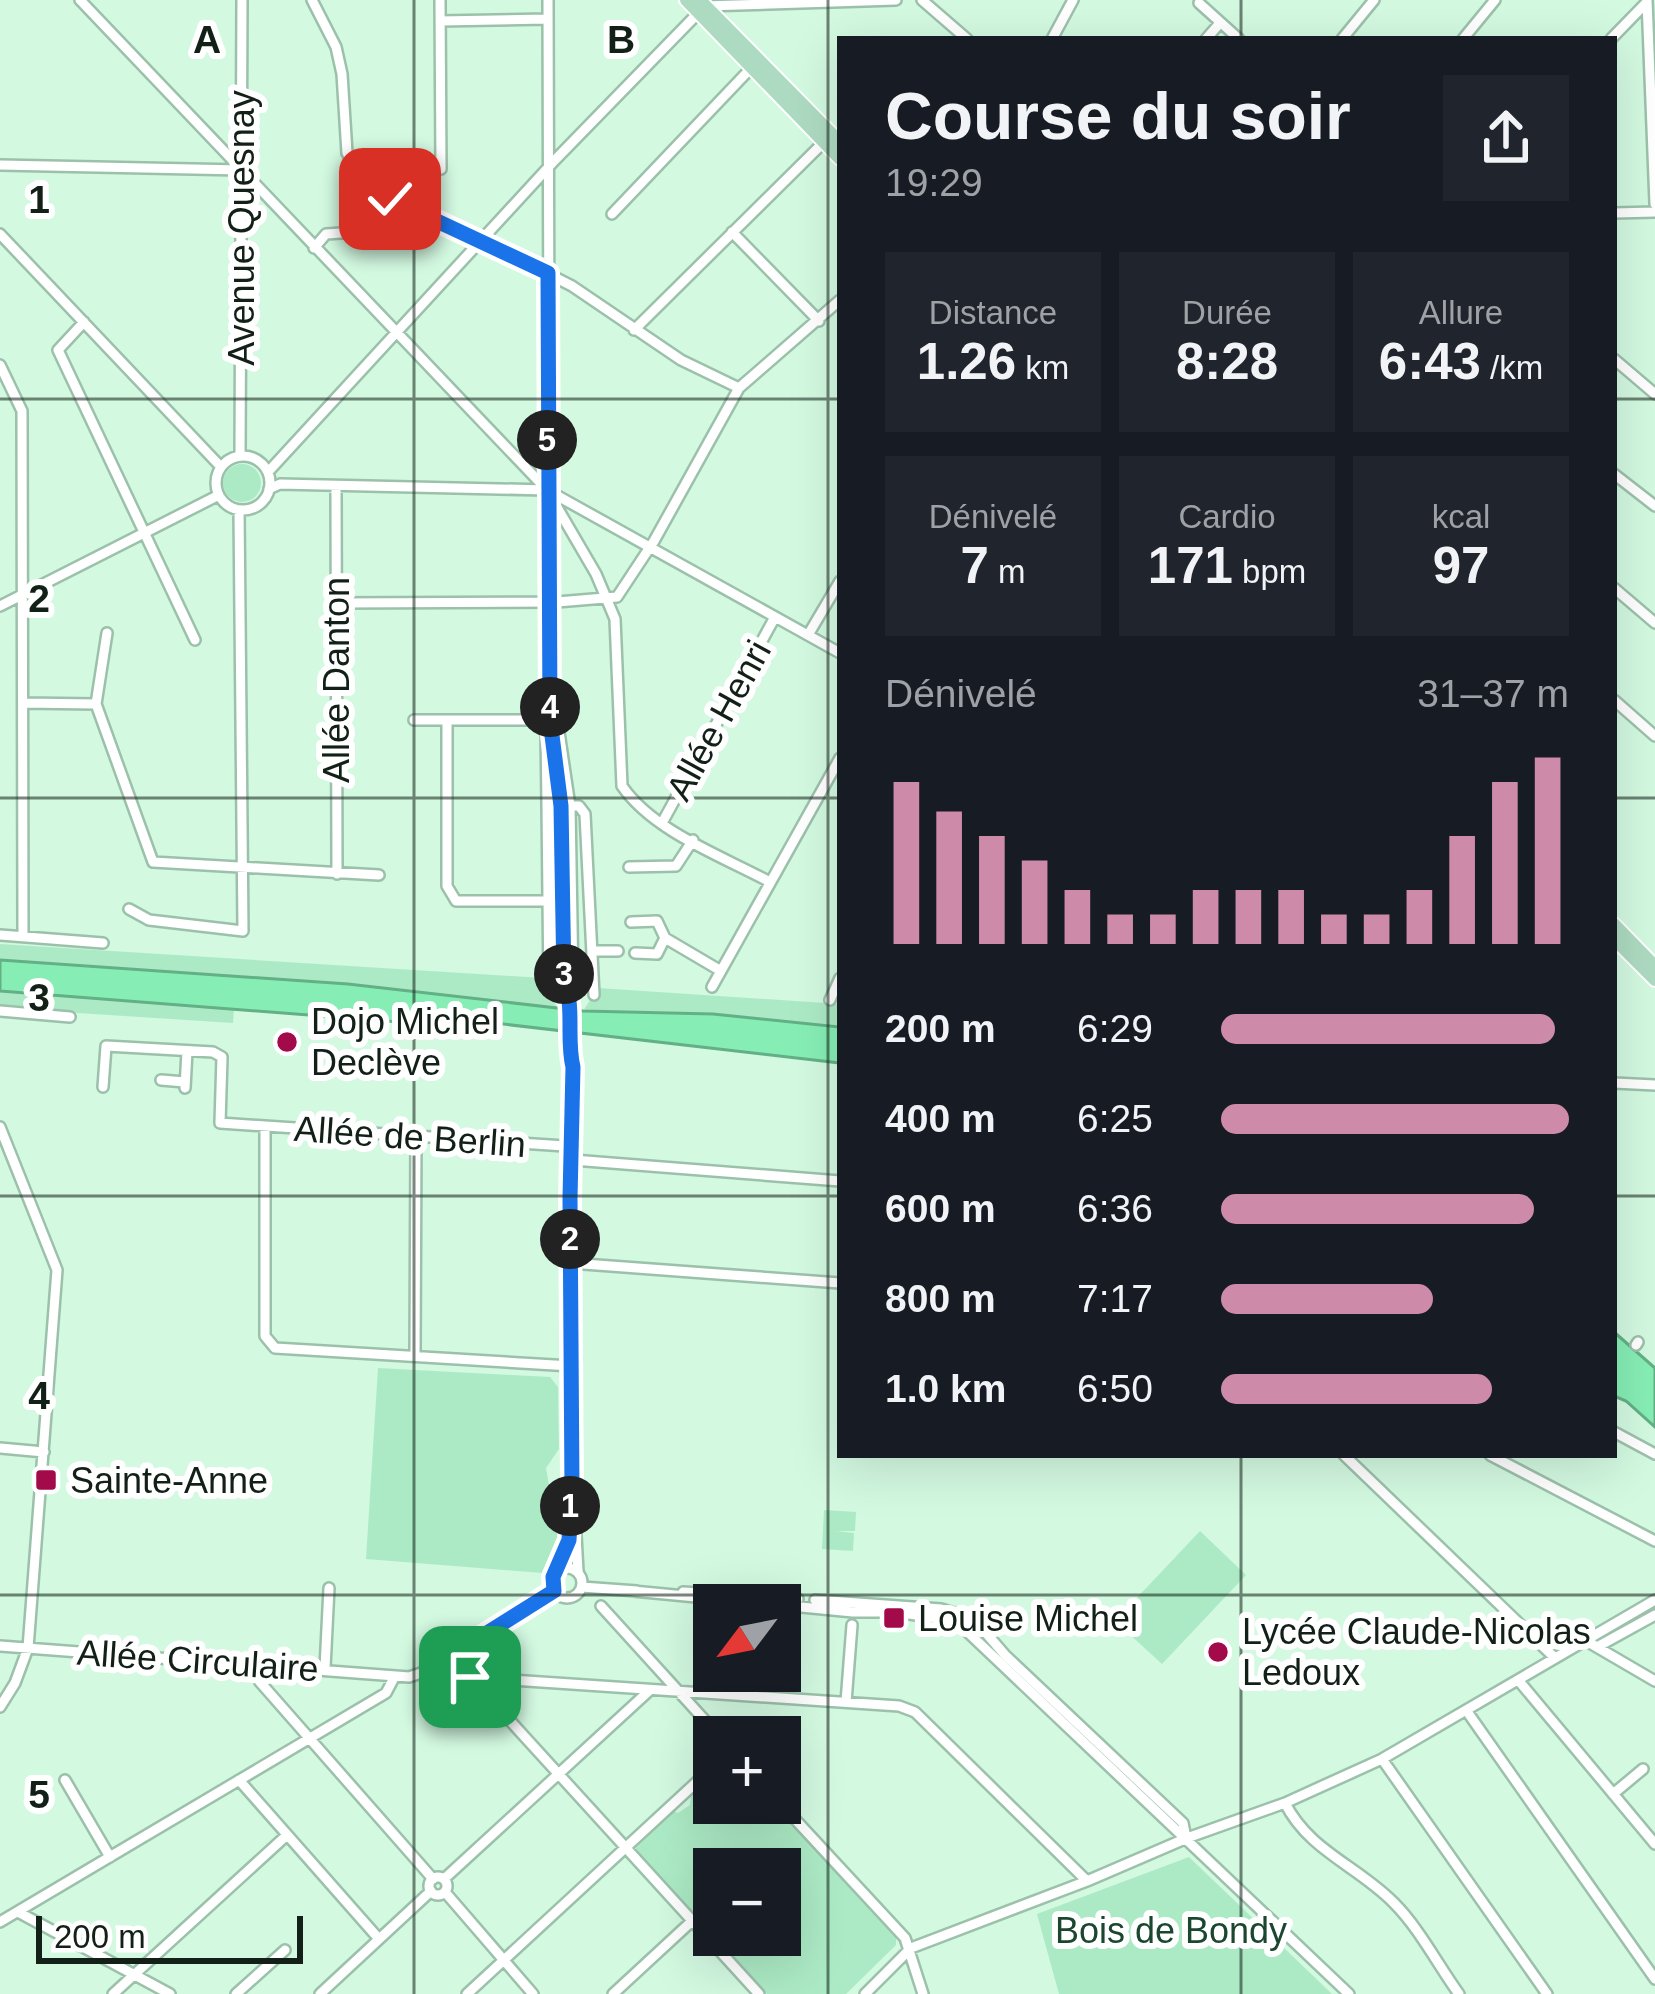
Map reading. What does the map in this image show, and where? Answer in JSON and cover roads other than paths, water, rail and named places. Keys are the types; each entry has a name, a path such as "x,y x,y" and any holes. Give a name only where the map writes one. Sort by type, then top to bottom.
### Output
{"main road":[{"path":"686,0 701,6 832,141"},
{"path":"701,6 753,66 832,141"},
{"path":"1617,927 1655,966"},
{"path":"1617,942 1655,980"}],"street":[{"path":"80,0 547,490 608,601 618,639 622,785 634,802 662,823 770,882"},
{"name":"Avenue Quesnay","path":"240,456 242,0"},
{"path":"312,0 326,24 342,74 349,159 363,179 390,199 548,273 681,359 739,388"},
{"path":"440,0 441,169"},
{"path":"0,1922 386,1693 395,1676 409,1677 436,1665 536,1605 559,1594 577,1594 582,1587 572,1489 570,1198 565,1146 569,1046 569,991 564,981 566,806 550,682 548,0"},
{"path":"268,472 701,6 896,0"},
{"path":"922,0 964,36"},
{"path":"1054,36 1073,0"},
{"path":"1344,36 1374,0"},
{"path":"1466,36 1496,0"},
{"path":"1199,1 1236,36"},
{"path":"1614,36 1646,2"},
{"path":"1617,213 1655,208 1646,2"},
{"path":"440,21 548,19"},
{"path":"1208,36 1220,22"},
{"path":"612,214 753,66"},
{"path":"634,330 832,141"},
{"path":"0,164 241,170"},
{"path":"314,248 326,233 356,232 390,199"},
{"path":"732,232 819,321"},
{"path":"0,234 221,467"},
{"path":"337,603 608,601 617,597 739,388 837,303"},
{"path":"84,322 58,350 195,640"},
{"path":"1617,362 1655,394"},
{"path":"0,364 22,411 23,936"},
{"path":"269,489 268,472 256,459 240,456 221,467 216,480 219,494 238,510 255,507 269,489 280,484 547,490 837,651"},
{"path":"1617,476 1655,506"},
{"name":"Allée Danton","path":"336,486 337,874"},
{"path":"0,606 219,494"},
{"path":"565,518 574,506"},
{"path":"129,909 148,920 243,932 238,510"},
{"path":"808,634 837,585"},
{"path":"1617,591 1655,623"},
{"name":"Allée Henri","path":"662,823 775,617"},
{"path":"107,633 95,704 153,862 379,874"},
{"path":"22,703 95,704"},
{"path":"1617,703 1655,736"},
{"path":"414,720 555,720"},
{"path":"549,992 546,731 555,720"},
{"path":"447,722 447,886 456,901 546,901"},
{"path":"712,987 837,763"},
{"path":"547,805 579,806 585,814 594,995"},
{"path":"628,867 676,866 693,840"},
{"path":"631,922 657,921 665,938 721,971"},
{"path":"0,934 103,944"},
{"path":"635,953 657,954 665,938"},
{"path":"592,952 618,951"},
{"path":"830,1000 837,985"},
{"path":"0,1011 70,1017"},
{"path":"103,1088 106,1046 188,1051 185,1085 161,1080"},
{"path":"569,1046 573,1067 570,1198"},
{"name":"Allée de Berlin","path":"188,1051 222,1057 220,1124 565,1146 570,1149 573,1179"},
{"path":"1617,1083 1655,1085"},
{"path":"265,1126 265,1336 275,1348 571,1366"},
{"path":"0,1127 57,1270 28,1648 0,1707"},
{"path":"416,1137 416,1356"},
{"path":"573,1160 837,1181"},
{"path":"571,1263 837,1283"},
{"path":"1617,1434 1655,1454"},
{"path":"0,1448 44,1452"},
{"path":"1349,1458 1556,1658"},
{"path":"1496,1458 1655,1540"},
{"path":"559,1594 555,1573 569,1540 572,1489"},
{"path":"555,1573 568,1567 578,1571"},
{"path":"582,1587 896,1612 956,1622 1349,1994"},
{"path":"325,1668 329,1588"},
{"path":"633,1591 941,1609 974,1619 1005,1655 1183,1823 1187,1838"},
{"path":"668,1594 691,1592"},
{"path":"865,1994 911,1948 1285,1803 1382,1759 1655,1600"},
{"path":"601,1606 701,1716"},
{"path":"1597,1647 1655,1615"},
{"path":"846,1702 852,1625"},
{"path":"1583,1639 1655,1681"},
{"name":"Allée Circulaire","path":"0,1646 395,1676"},
{"path":"250,1663 260,1682 436,1883 437,1895 445,1892 533,1994"},
{"path":"436,1665 442,1674 470,1677 898,1706 915,1712 1087,1881"},
{"path":"470,1677 759,1994"},
{"path":"1519,1681 1655,1844"},
{"path":"320,1994 650,1690"},
{"path":"1466,1710 1655,1979"},
{"path":"1382,1759 1547,1994"},
{"path":"1613,1794 1643,1768"},
{"path":"65,1780 110,1857"},
{"path":"239,1780 379,1939"},
{"path":"467,1994 693,1785"},
{"path":"1285,1803 1295,1824 1328,1856 1394,1903 1458,1994"},
{"path":"799,1824 911,1948 923,1994"},
{"path":"113,1994 287,1834"},
{"path":"18,1912 170,1994"},
{"path":"613,1994 692,1921"},
{"path":"236,1994 285,1950"},
{"path":"1645,1964 1655,1957"},
{"path":"888,1972 900,1967 919,1978"}],"place":[{"name":"Dojo Michel Declève","path":"287,1042"},
{"name":"Sainte-Anne","path":"46,1480"},
{"name":"Louise Michel","path":"894,1618"},
{"name":"Lycée Claude-Nicolas Ledoux","path":"1218,1652"}],"park label":[{"name":"Bois de Bondy","path":"1171,1930"}]}
